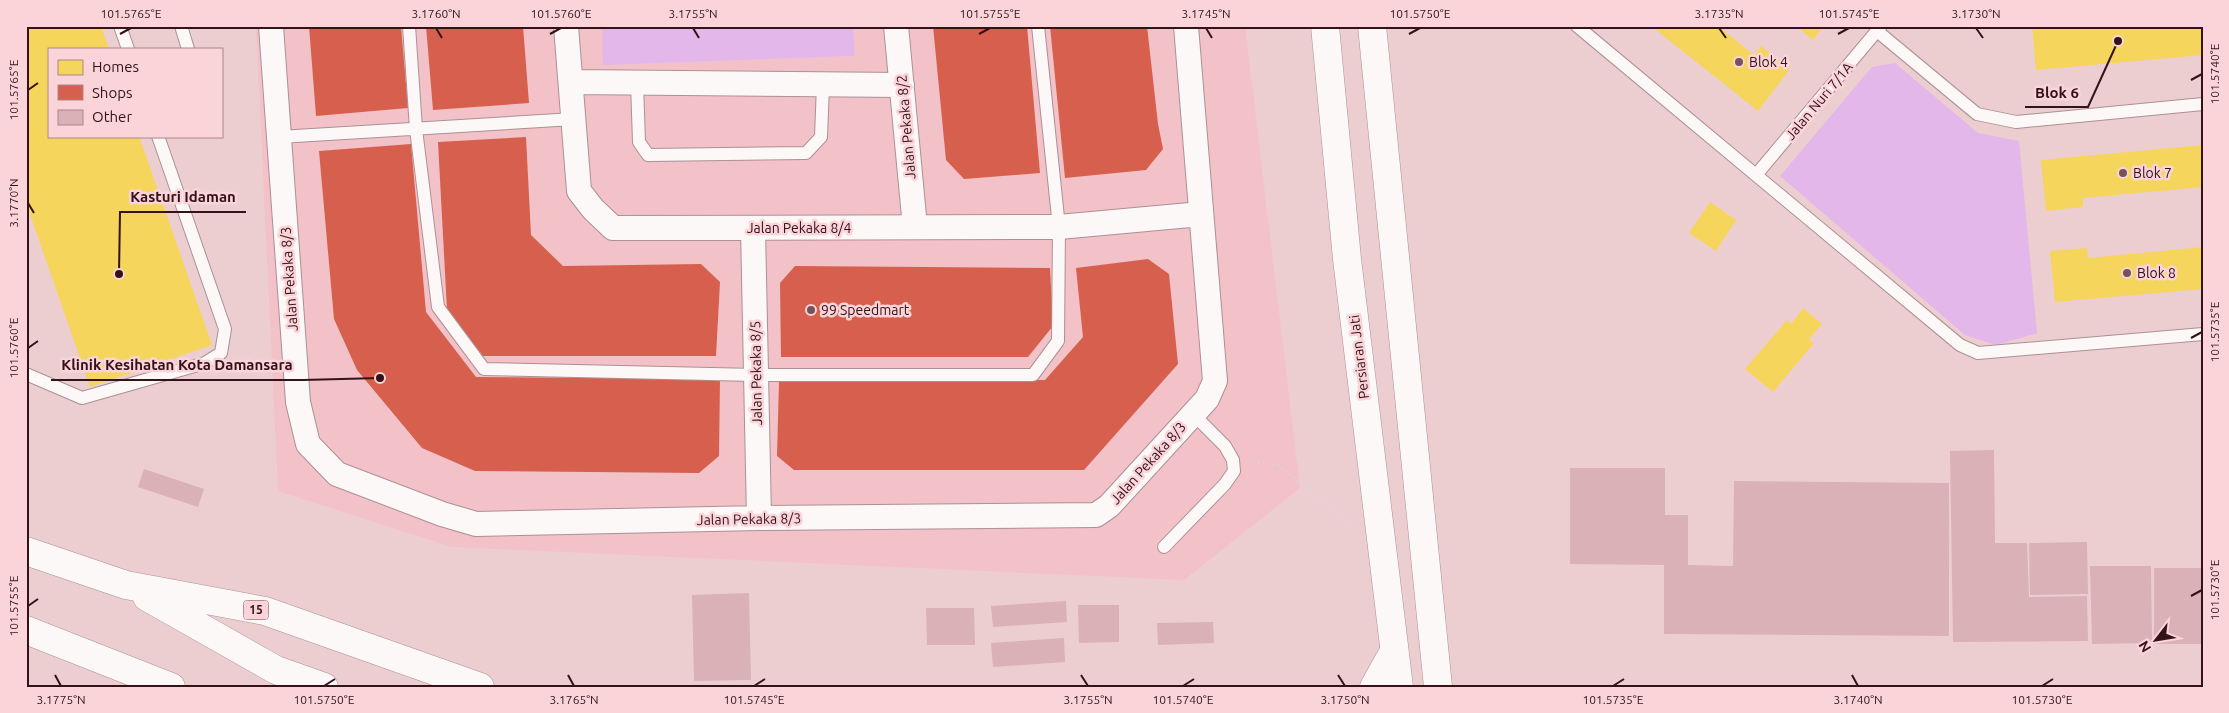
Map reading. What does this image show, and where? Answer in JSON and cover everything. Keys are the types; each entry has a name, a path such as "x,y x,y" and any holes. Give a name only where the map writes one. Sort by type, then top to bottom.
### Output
{"main road":[{"name":"Persiaran Jati","path":"1325,26 1347,259 1399,687"},
{"path":"1372,26 1438,687"},
{"name":"15","path":"26,552 126,585 265,611 480,687"},
{"path":"126,585 276,670 324,687"},
{"path":"26,630 171,687"},
{"path":"1374,687 1394,650"}],"street":[{"name":"Jalan Pekaka 8/3","path":"270,26 298,402 308,444 337,474 442,514 476,524 759,518 1096,515 1109,506 1207,399 1215,381 1186,26"},
{"name":"Jalan Pekaka 8/4","path":"566,26 579,191 593,209 613,228 1059,227 1201,214"},
{"name":"Jalan Pekaka 8/2","path":"896,26 915,227"},
{"path":"571,82 902,85"},
{"name":"Jalan Pekaka 8/5","path":"753,228 759,518"}],"lane":[{"path":"120,26 128,48"},
{"path":"181,26 188,48"},
{"path":"409,26 416,129 438,308 484,369 756,376 1032,375 1058,341 1059,227 1038,26"},
{"path":"1577,26 1960,345 1978,353 2203,334"},
{"path":"1879,29 1977,114 2016,122 2203,104"},
{"name":"Jalan Nuri 7/1A","path":"1756,176 1879,29"},
{"path":"637,83 639,142 648,155 806,153 821,137 823,85"},
{"path":"279,137 574,119"},
{"path":"26,374 82,398 205,363 221,353 225,329 159,138"},
{"path":"1164,547 1225,484 1234,471 1233,460 1224,446 1193,414"}],"path":[{"path":"1233,460 1278,465 1383,553"}],"shaded area":[{"path":"256,26 602,26 604,65 855,56 853,26 1245,26 1300,488 1184,580 452,547 278,491"},
{"path":"602,26 853,26 855,56 603,65"},
{"path":"1895,63 1978,133 2019,141 2037,333 1996,345 1965,335 1780,176 1872,67"}],"building: Homes":[{"path":"26,26 101,26 109,48 48,48 48,138 140,138 212,345 90,387 26,203"},
{"name":"Blok 4","path":"1651,26 1718,26 1754,55 1761,46 1790,69 1758,111"},
{"path":"1796,26 1824,26 1813,40"},
{"path":"2032,26 2203,26 2203,55 2036,70"},
{"name":"Blok 7","path":"2203,145 2203,187 2083,198 2083,207 2046,211 2041,160"},
{"path":"1710,202 1736,220 1716,251 1689,233"},
{"name":"Blok 8","path":"2203,247 2203,289 2055,302 2050,251 2087,248 2088,258"},
{"path":"1803,308 1822,324 1809,339 1814,343 1773,392 1745,369 1787,320 1791,324"}],"building: Shops":[{"path":"309,26 401,26 408,108 316,116"},
{"path":"426,26 523,26 529,103 433,110"},
{"path":"933,26 1027,26 1040,173 964,179 946,160"},
{"path":"1050,26 1147,26 1158,124 1163,149 1146,170 1065,178"},
{"path":"526,137 531,235 563,266 701,264 720,282 716,356 483,356 447,310 438,142"},
{"path":"411,144 426,312 476,377 720,379 719,456 699,473 475,471 422,448 357,370 334,319 319,151"},
{"path":"1148,259 1169,274 1178,364 1084,470 794,470 777,456 779,382 1045,380 1083,337 1076,268"},
{"path":"795,266 1050,268 1053,326 1028,357 781,357 780,283"}],"building: Other":[{"path":"1994,450 1995,543 2027,543 2029,597 2087,596 2088,641 1953,642 1950,451"},
{"path":"1570,468 1665,468 1665,515 1688,515 1688,565 1733,566 1734,481 1949,483 1949,636 1664,634 1664,565 1570,564"},
{"path":"144,469 204,489 198,507 138,487"},
{"path":"2087,542 2088,594 2030,595 2029,543"},
{"path":"2090,566 2151,566 2152,643 2092,644"},
{"path":"2154,568 2203,568 2203,644 2154,644"},
{"path":"749,593 751,680 694,681 692,595"},
{"path":"1066,601 1067,622 993,627 991,606"},
{"path":"1078,605 1119,605 1119,642 1079,643"},
{"path":"926,608 974,608 975,645 927,645"},
{"path":"1213,622 1214,643 1158,645 1157,623"},
{"path":"1064,638 1065,662 993,667 991,643"}],"place":[{"name":"Blok 6","path":"2118,41"},
{"name":"Blok 4","path":"1739,62"},
{"name":"Blok 7","path":"2123,173"},
{"name":"Blok 8","path":"2127,273"},
{"name":"Kasturi Idaman","path":"119,274"},
{"name":"99 Speedmart","path":"811,310"},
{"name":"Klinik Kesihatan Kota Damansara","path":"380,378"}]}
